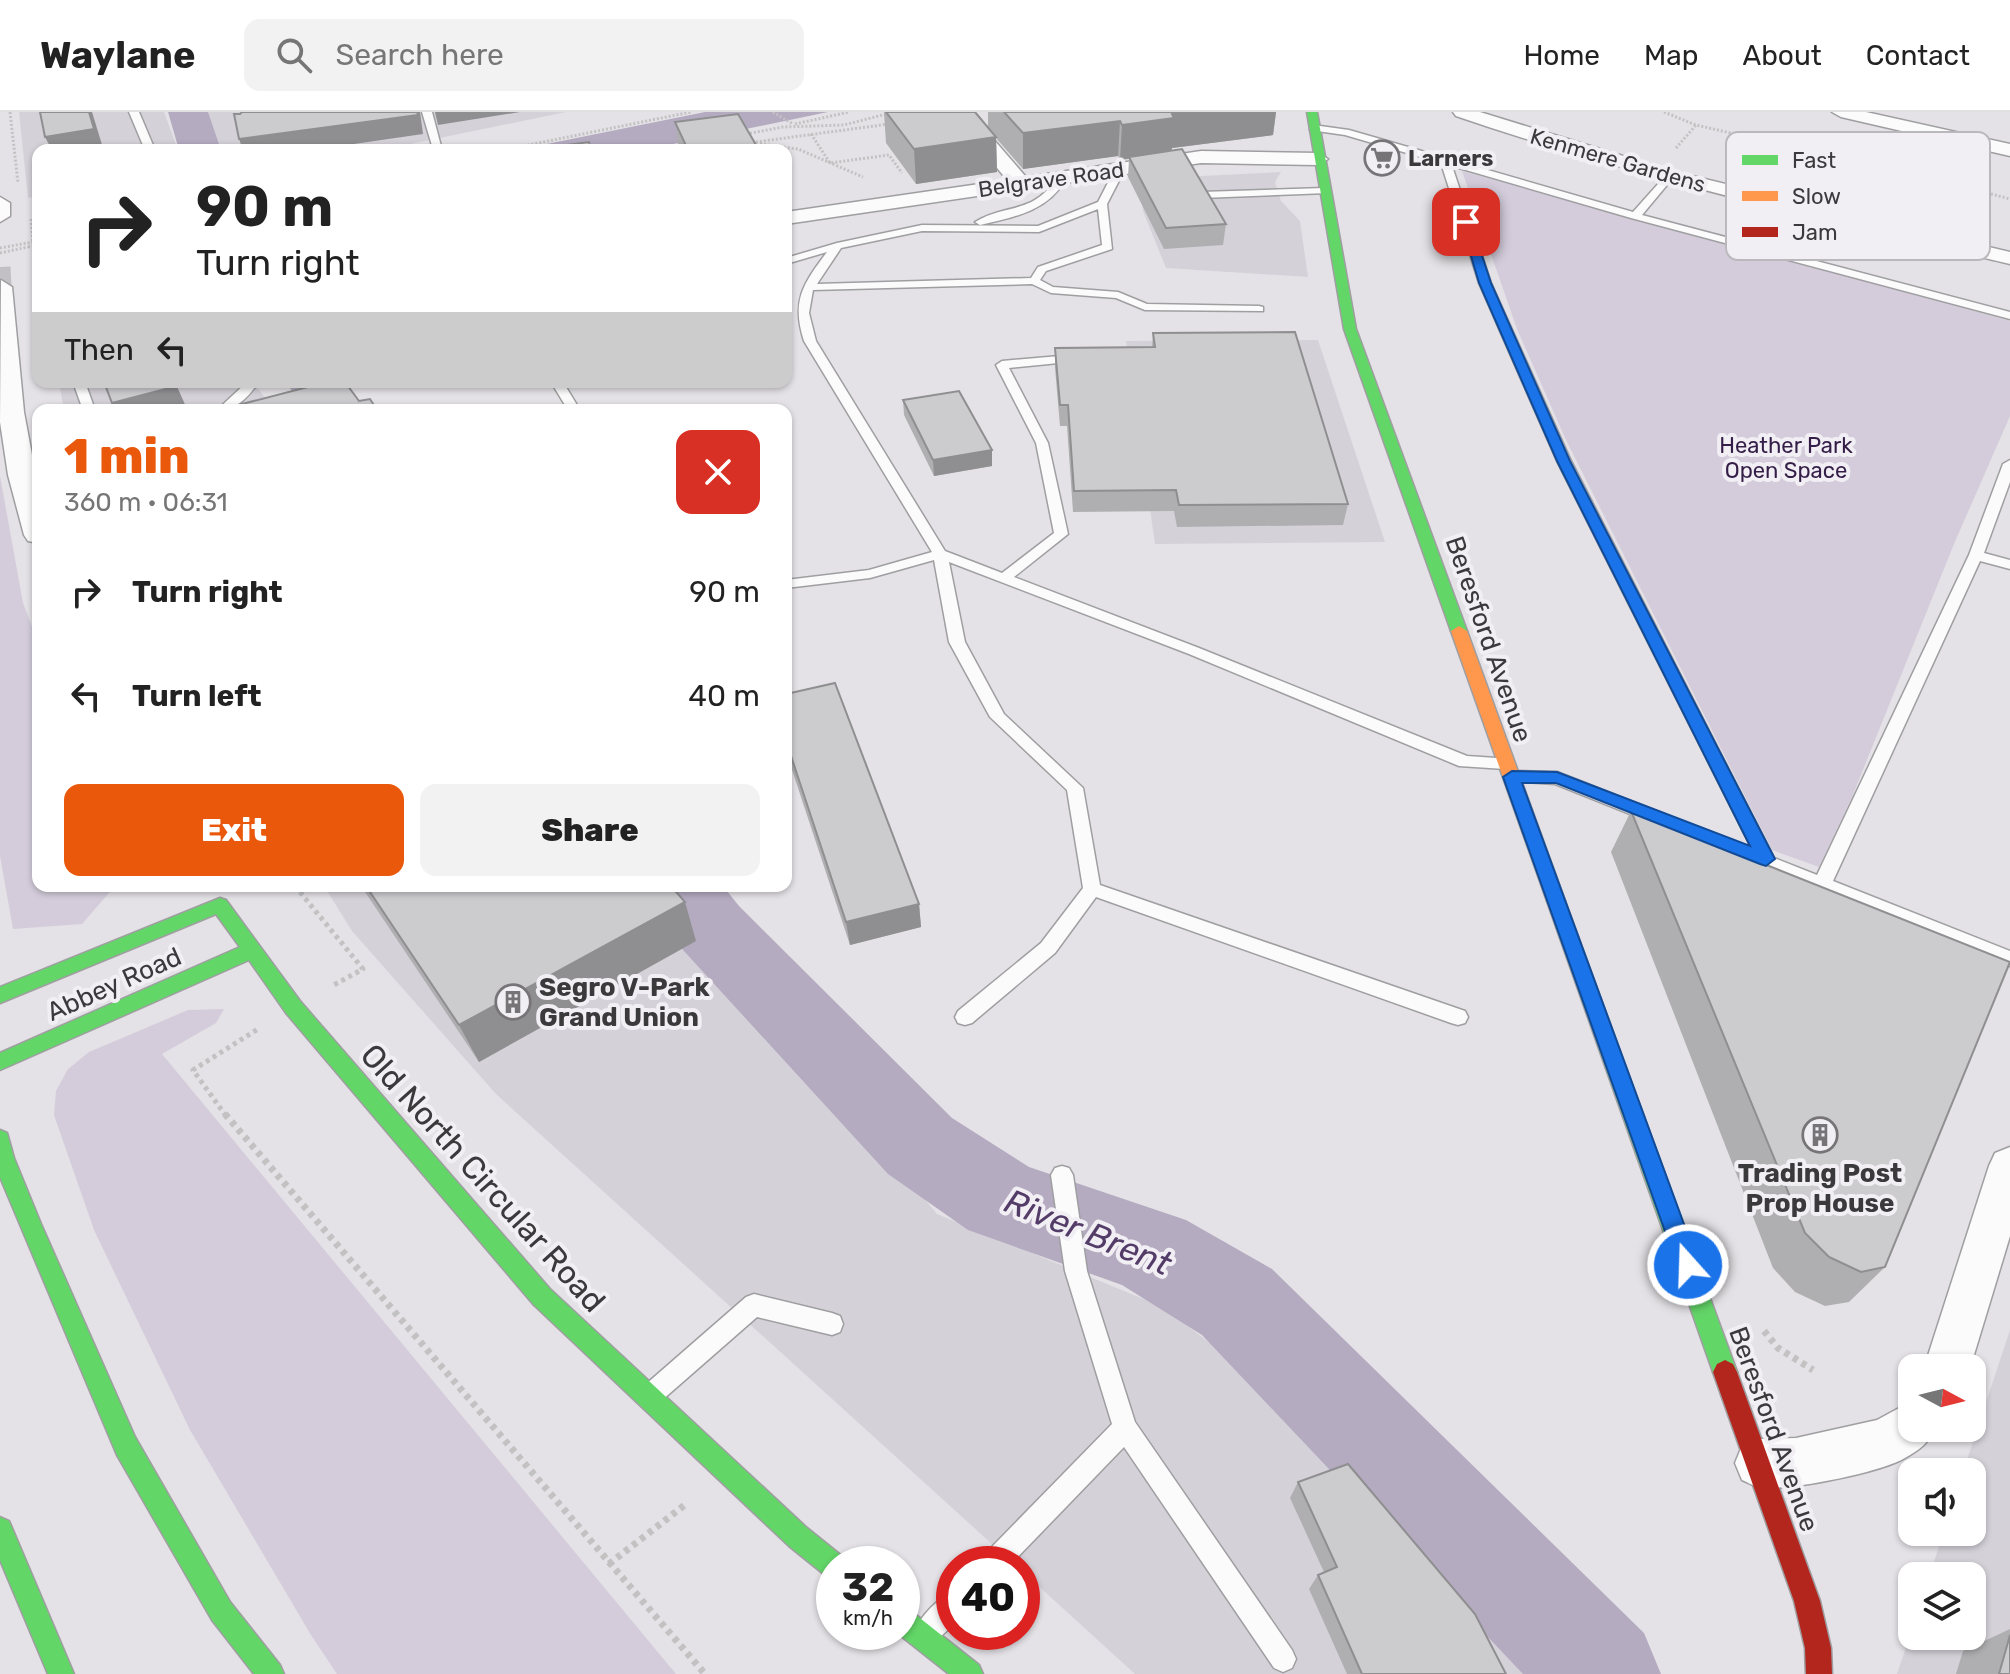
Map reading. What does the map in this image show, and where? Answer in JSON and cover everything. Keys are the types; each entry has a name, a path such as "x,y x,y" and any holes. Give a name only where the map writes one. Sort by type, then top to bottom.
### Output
{"main road":[{"name":"Beresford Avenue","path":"1313,120 1350,329 1759,1463 1807,1601 1818,1648 1819,1674"},
{"name":"Old North Circular Road","path":"214,896 250,951 307,1024 542,1297 816,1552"},
{"name":"Abbey Road","path":"0,995 214,896"},
{"name":"Abbey Road","path":"0,1062 250,951"},
{"path":"0,1139 3,1158 30,1224 126,1446 221,1611 271,1674"},
{"path":"0,1530 61,1674"},
{"path":"920,1635 970,1674"}],"street":[{"path":"960,112 1021,184"},
{"name":"Kenmere Gardens","path":"1462,112 1669,177 1726,191"},
{"path":"1841,112 1930,132"},
{"path":"1990,146 2010,150"},
{"name":"Belgrave Road","path":"792,217 1219,156 1318,159"},
{"path":"0,203 0,216"},
{"name":"Kenmere Gardens","path":"1990,253 2010,258"},
{"path":"1,287 5,352 30,469 23,491 32,517"},
{"path":"1951,1354 2010,1166"},
{"path":"1759,1463 1796,1462 1887,1442 1898,1435"}],"lane":[{"path":"134,112 147,144"},
{"path":"427,112 437,144"},
{"path":"1313,120 1446,162 1726,240"},
{"path":"1446,162 1485,283 1564,461 1766,859"},
{"path":"1034,281 1042,269 1108,247 1102,204 1120,169"},
{"path":"1635,216 1669,177"},
{"path":"954,228 1026,210 1054,195 1061,179"},
{"path":"1201,195 1324,191"},
{"path":"792,259 922,228 1039,229 1102,204"},
{"path":"837,246 801,304 803,324 810,341 940,554 957,642 998,717 1075,788 1092,889 1048,948 965,1017"},
{"path":"1800,260 2010,316"},
{"path":"811,287 1034,281 1051,290 1118,295 1145,307 1259,309"},
{"path":"1004,578 1061,534 1042,443 1002,365 1082,356"},
{"path":"231,404 248,388"},
{"path":"1823,882 1976,555 2010,464"},
{"path":"792,583 870,574 940,554 1194,651 1465,762 1557,778 2010,959"},
{"path":"1976,555 2010,565"},
{"path":"1092,889 1458,1017"},
{"path":"1062,1175 1076,1271 1125,1428 1283,1659"},
{"path":"648,1397 754,1305 832,1324"},
{"path":"1010,1546 1125,1428"},
{"path":"923,1637 936,1624"}],"path":[{"path":"534,144 691,112"},
{"path":"773,112 791,125 803,122 808,126"},
{"path":"738,136 849,112"},
{"path":"783,127 869,120 894,112"},
{"path":"1664,112 1696,125 1726,132"},
{"path":"869,120 873,126"},
{"path":"752,144 743,143 888,124"},
{"path":"811,134 830,163"},
{"path":"792,148 866,178"},
{"path":"830,163 889,155 905,176"},
{"path":"1990,194 2010,199"},
{"path":"31,218 32,230"},
{"path":"0,250 32,242"},
{"path":"0,250 32,246"},
{"path":"300,892 363,969 344,979"},
{"path":"244,1038 193,1070 219,1107 705,1674"},
{"path":"1759,1324 1778,1348 1813,1370"},
{"path":"609,1564 728,1471"}],"shaded area":[{"path":"19,112 164,112 176,144 32,144 32,197 28,198"},
{"path":"206,112 566,112 410,144 214,144"},
{"path":"705,112 828,112 673,144 547,144"},
{"path":"1281,172 1275,182 1281,201 1300,221 1308,277 1166,268 1143,211 1139,179"},
{"path":"1318,340 1385,542 1155,544 1126,341"},
{"path":"60,388 258,388 270,404 63,404"},
{"path":"328,892 668,892 937,1214 1163,1307 1291,1405 1534,1674 1135,1674 1040,1587 1040,1546 994,1546 496,1094 352,931"},
{"path":"2010,1330 2010,1674 1897,1674 1905,1650 1986,1650 1986,1562 1934,1562 1939,1546 1986,1546 1986,1458 1968,1458 1973,1442 1986,1442 1986,1403"}],"green space":[{"name":"Heather Park Open Space","path":"1462,171 1726,243 1726,260 1787,260 2010,321 2010,416 1954,544 1852,797 1819,867 1772,850 1565,438 1517,329"},
{"path":"0,476 23,603 32,627 32,892 110,892 82,924 13,929 0,856"},
{"path":"224,1009 216,1023 162,1054 676,1674 337,1674 190,1430 94,1230 54,1115 56,1091 68,1069 89,1052 188,1010"}],"building":[{"path":"40,112 89,112 94,129 45,137"},
{"path":"417,112 418,115 239,139 234,114"},
{"path":"886,112 975,112 996,137 914,149"},
{"path":"1004,112 1188,112 1172,114 1174,118 1122,125 1120,121 1023,133"},
{"path":"738,114 756,144 685,144 675,122"},
{"path":"1182,149 1226,224 1166,228 1129,157"},
{"path":"1295,332 1348,504 1179,505 1176,490 1074,491 1068,405 1060,405 1055,348 1155,347 1153,333"},
{"path":"106,388 169,388 112,403"},
{"path":"304,388 349,388 359,401 370,399 373,404 242,404"},
{"path":"959,391 992,450 933,460 903,400"},
{"path":"835,683 919,904 846,922 792,759 792,693"},
{"name":"Trading Post Prop House","path":"1631,811 2010,962 1885,1267 1861,1272 1829,1257 1805,1233"},
{"name":"Segro V-Park Grand Union","path":"370,892 676,892 685,902 459,1025"},
{"path":"1348,1464 1475,1614 1506,1674 1362,1674 1318,1575 1337,1567 1298,1482"},
{"path":"2010,1635 2010,1674 1999,1674"}],"waterway":[{"name":"River Brent","path":"188,112 198,144"},
{"name":"River Brent","path":"316,388 328,404"},
{"name":"River Brent","path":"684,892 711,928 920,1146 1001,1200 1152,1251 1237,1302 1603,1674"}],"tunnel":[{"path":"0,267 1,287"}],"traffic: fast":[{"path":"1312,112 1350,329 1459,631"},
{"path":"1556,901 1725,1372"},
{"path":"0,995 220,905 293,1007 542,1297 816,1552"},
{"path":"0,1062 250,951"},
{"path":"0,1139 3,1158 30,1224 126,1446 221,1611 271,1674"},
{"path":"0,1530 61,1674"},
{"path":"920,1634 970,1674"}],"traffic: slow":[{"path":"1459,631 1556,901"}],"traffic: jam":[{"path":"1725,1372 1807,1601 1818,1648 1819,1674"}],"place":[{"name":"Larners","path":"1382,158"},
{"name":"Segro V-Park Grand Union","path":"513,1002"},
{"name":"Trading Post Prop House","path":"1820,1135"}],"route":[{"path":"1466,222 1485,283 1564,461 1766,859 1557,778 1512,777 1688,1265"}]}
